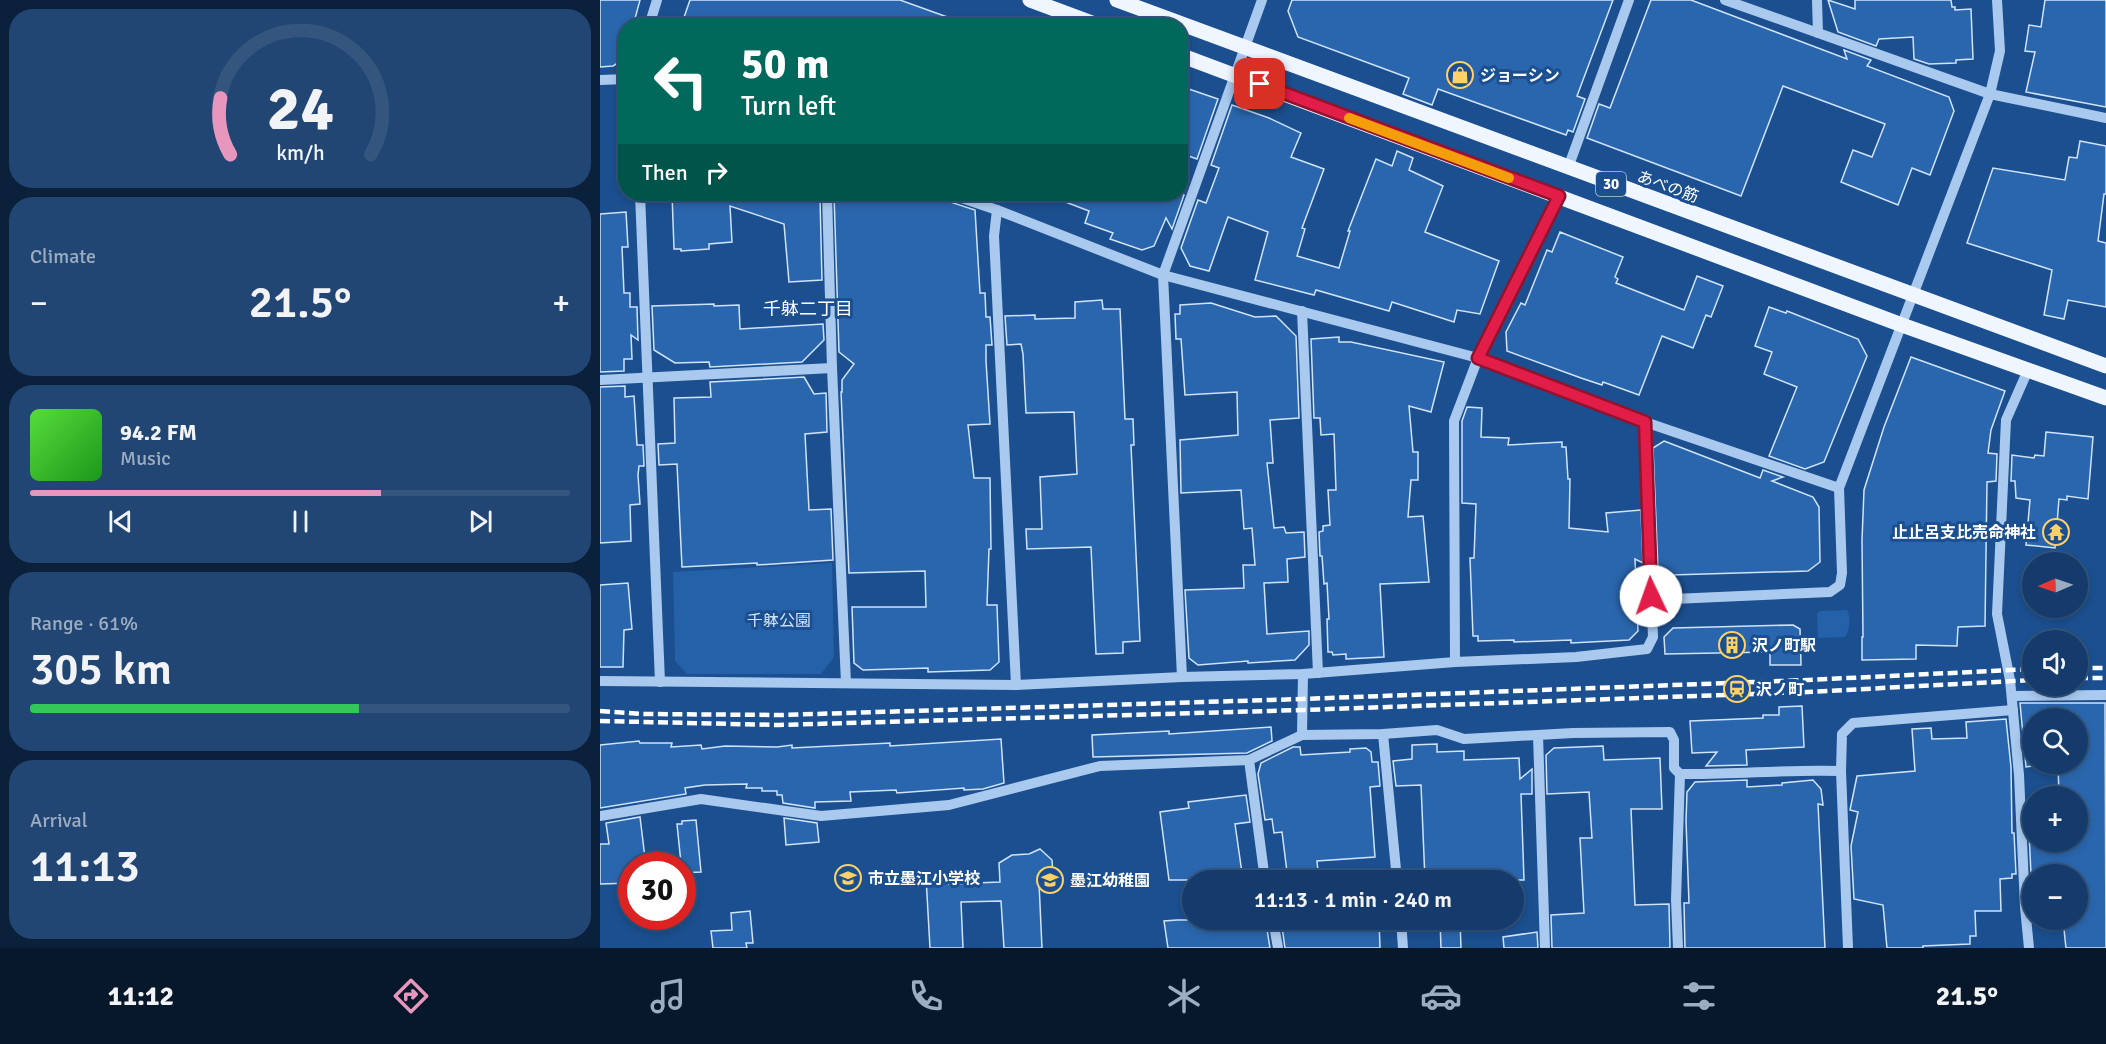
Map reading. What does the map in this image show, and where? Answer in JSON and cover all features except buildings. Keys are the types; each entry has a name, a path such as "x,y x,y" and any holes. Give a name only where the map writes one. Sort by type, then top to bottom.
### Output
{"main road":[{"path":"1030,0 1078,18"},
{"name":"あべの筋","path":"1117,0 1165,18"},
{"name":"あべの筋","path":"1188,27 2106,366"},
{"name":"30","path":"1188,58 1902,325 2106,398"}],"street":[{"path":"651,18 657,0"},
{"path":"1182,677 1163,275 1262,0"},
{"path":"1568,168 1629,0"},
{"path":"1725,0 1990,94 2106,118"},
{"path":"1817,0 1818,33"},
{"path":"1651,600 1830,592 1840,585 1842,573 1839,488 1990,94 2000,51 1997,0"},
{"path":"600,80 618,79"},
{"path":"1455,662 1454,421 1478,358 1559,196"},
{"path":"640,201 660,682"},
{"path":"827,201 846,683"},
{"path":"971,201 1163,275 1478,358 1645,422 1839,488"},
{"path":"997,210 995,248 1016,685"},
{"path":"1302,311 1318,673"},
{"path":"600,380 832,368"},
{"path":"2028,370 2006,420 1997,614 2012,696 2019,776 2025,907 2030,948"},
{"path":"600,681 1016,685 1303,674 1455,662 1576,657 1647,649 1653,637 1645,422"},
{"path":"1302,735 1303,674"},
{"path":"2012,696 2106,695"},
{"path":"1848,948 1841,771 1842,734 1853,723 2013,710"},
{"path":"600,816 701,799 821,816 949,805 1100,766 1249,760 1302,735 1383,734 1437,730 1464,739 1670,732 1674,740 1674,768 1680,774 1841,771"},
{"path":"1383,734 1396,870"},
{"path":"1538,735 1545,948"},
{"path":"1249,760 1264,870"},
{"path":"1678,948 1676,900 1680,774"},
{"path":"1275,930 1278,948"},
{"path":"1402,930 1403,948"}],"green space":[{"name":"千躰公園","path":"832,563 834,657 821,674 687,674 675,661 673,572"},
{"path":"1847,610 1849,624 1845,637 1818,638 1817,614 1820,611"}],"railway":[{"path":"2088,668 2106,668"},
{"path":"600,711 641,714 781,715 1302,699 2022,669"},
{"path":"2088,678 2106,678"},
{"path":"600,721 779,725 1303,710 1808,692 2022,681"}],"slow traffic":[{"path":"1349,118 1509,178"}],"place":[{"name":"ジョーシン","path":"1460,75"},
{"name":"止止呂支比売命神社","path":"2056,532"},
{"name":"沢ノ町駅","path":"1732,645"},
{"name":"沢ノ町","path":"1737,689"},
{"name":"市立墨江小学校","path":"848,878"},
{"name":"墨江幼稚園","path":"1050,880"}],"district":[{"name":"千躰二丁目","path":"808,309"}],"route":[{"path":"1260,84 1559,196 1478,358 1645,422 1651,596"}]}
